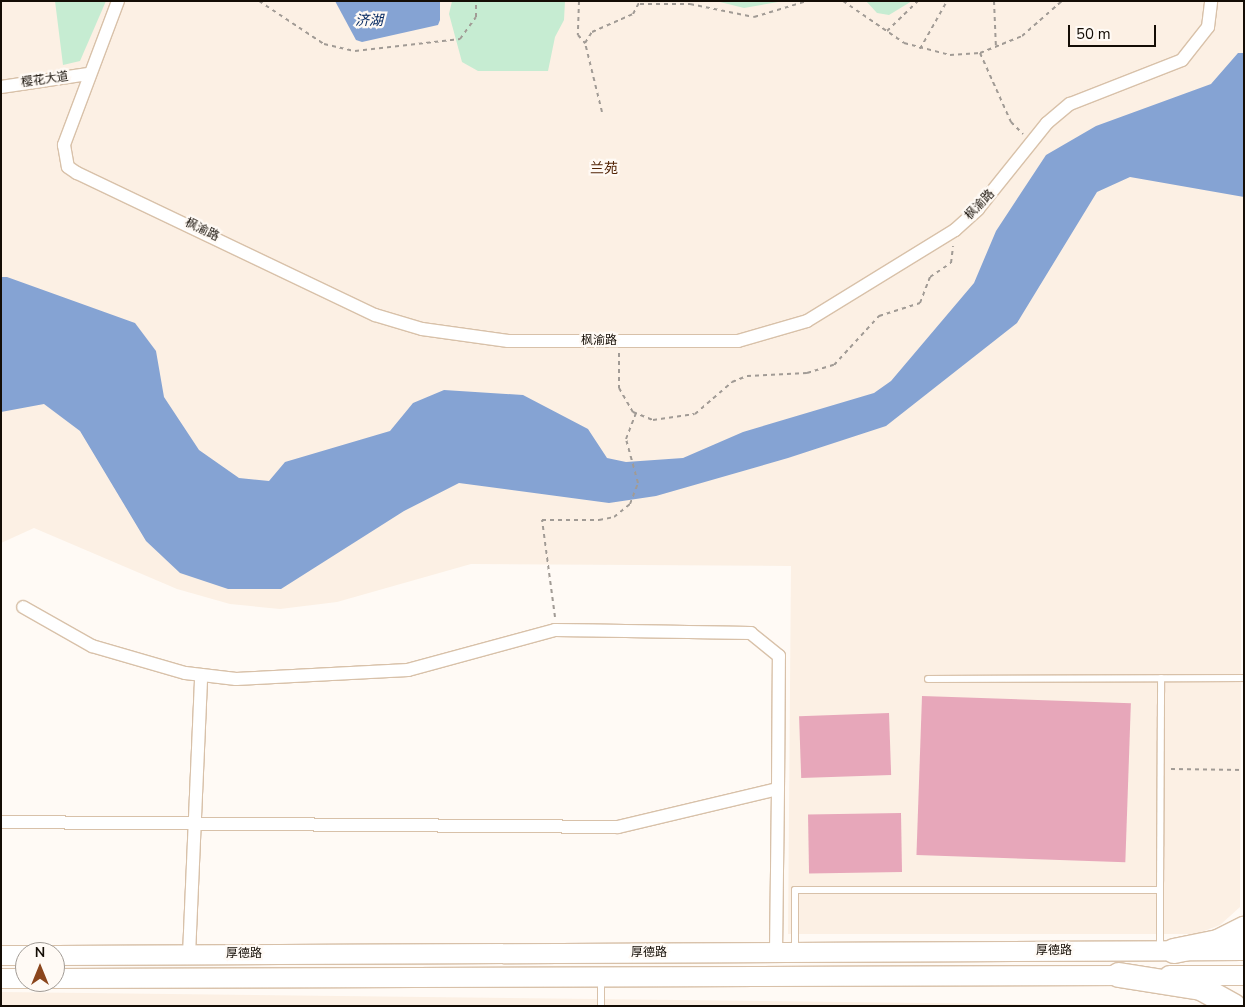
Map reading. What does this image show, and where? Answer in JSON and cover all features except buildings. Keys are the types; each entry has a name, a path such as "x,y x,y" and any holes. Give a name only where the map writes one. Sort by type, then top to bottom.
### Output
{"highway":[{"path":"1167,950 1218,942 1244,929"},
{"path":"1119,975 1201,988 1233,1006"}],"main road":[{"name":"厚德路","path":"65,955 1244,950"},
{"path":"1,955 15,955"},
{"name":"厚德路","path":"65,978 601,975 1244,975"},
{"path":"1,978 15,978"}],"street":[{"name":"枫渝路","path":"118,1 88,74 64,145 68,167 375,315 466,338 619,341 738,341 775,333 807,321 955,230 978,209 1033,141 1070,104 1182,60 1208,27 1211,1"},
{"name":"樱花大道","path":"1,87 88,74"},
{"path":"23,607 92,646 202,675 236,679 408,670 556,630 751,632 779,656 778,789 785,953"},
{"path":"189,955 202,675"},
{"path":"1,822 196,820 618,827 778,789"}],"lane":[{"path":"1161,678 1163,768 1160,890 1167,950"},
{"path":"928,679 1244,678"},
{"path":"785,953 795,890 1160,890"},
{"path":"600,1006 601,975"}],"path":[{"path":"258,1 324,44 354,51 460,39 476,17 476,1"},
{"path":"578,1 578,35 585,43 602,112"},
{"path":"585,43 592,32 633,14 640,3 690,4 754,16 807,1"},
{"path":"843,1 887,32 920,49 950,55 980,53 996,49 1038,26 1062,1"},
{"path":"887,32 918,1"},
{"path":"920,49 947,1"},
{"path":"994,1 996,49"},
{"path":"980,53 1011,122 1033,141"},
{"path":"619,341 620,388 624,402 636,413 653,420 695,414 732,382 746,376 807,373 834,365 879,316 920,303 930,277 951,263 955,230"},
{"path":"556,630 542,520 599,520 614,517 630,504 638,484 626,439 636,413"},
{"path":"1163,768 1244,770"}],"shaded area":[{"path":"1,1 1244,1 1240,907 1220,925 1196,934 788,934 791,566 471,564 337,602 280,609 230,604 177,589 34,528 1,543"},
{"path":"1,992 1006,1004 1125,1006 1,1006"}],"green space":[{"path":"55,1 106,1 80,61 63,65"},
{"path":"452,1 565,1 564,20 555,37 548,71 478,71 462,62 449,14"},
{"path":"716,1 784,1 744,8"},
{"path":"866,1 912,1 889,15 877,13"}],"water":[{"name":"济湖","path":"335,1 440,1 440,20 438,25 362,42 356,40"},
{"path":"1238,53 1244,53 1244,197 1130,177 1097,192 1017,323 886,426 788,458 656,496 609,503 459,483 404,511 281,589 228,589 180,573 146,541 80,431 44,404 1,412 1,277 7,277 135,323 156,351 164,397 199,450 239,478 269,481 285,462 390,431 413,403 444,390 523,395 588,429 607,458 626,462 683,458 743,432 874,393 891,381 974,283 996,231 1046,155 1096,126 1211,84"}],"district":[{"name":"兰苑","path":"604,169"}]}
